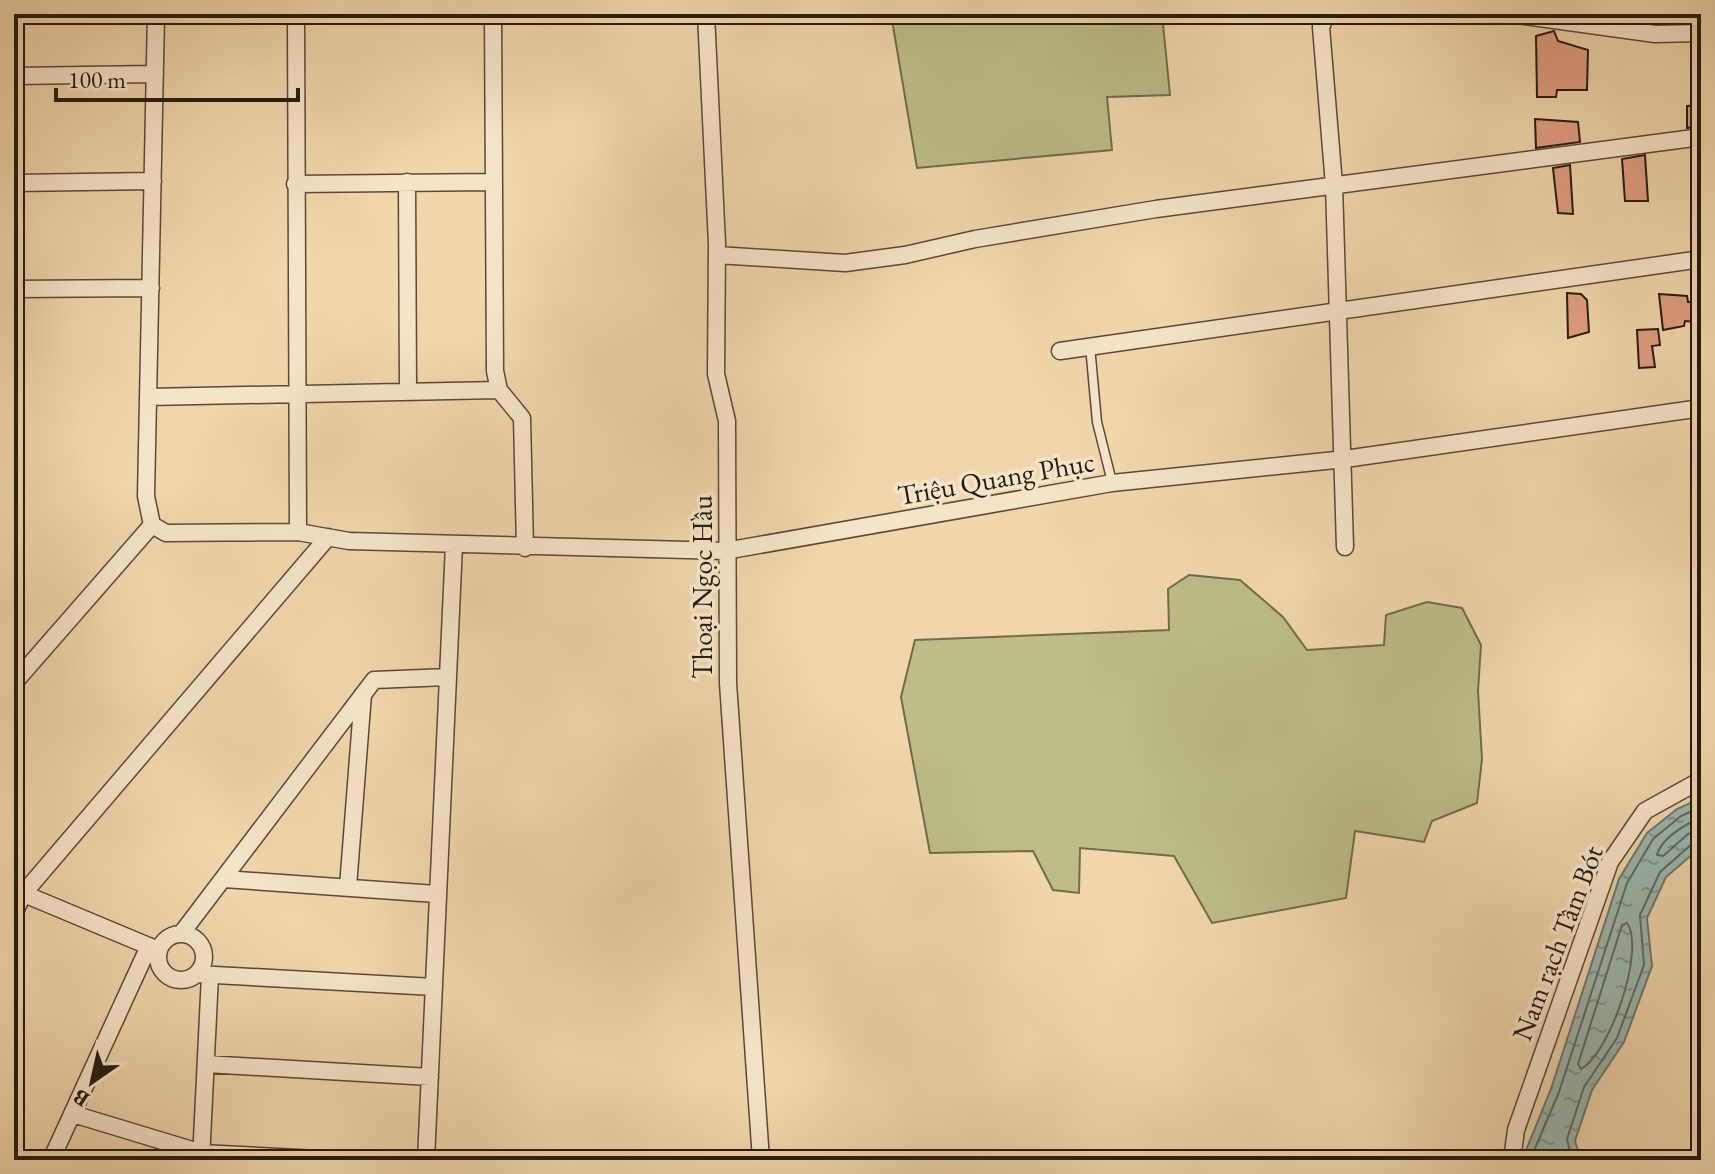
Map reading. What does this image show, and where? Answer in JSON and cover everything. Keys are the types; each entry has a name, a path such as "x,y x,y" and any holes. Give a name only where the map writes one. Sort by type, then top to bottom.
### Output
{"street":[{"path":"14,683 152,525 147,508 156,14"},
{"path":"296,14 298,532"},
{"path":"493,14 491,182 495,371 499,390 522,418 525,548"},
{"name":"Thoại Ngọc Hầu","path":"706,14 717,255 716,374 727,421 725,551 735,816 761,1160"},
{"path":"1327,14 1321,27 1334,185 1345,459 1345,547"},
{"path":"1510,14 1655,34 1701,33"},
{"path":"14,76 155,74"},
{"path":"717,255 845,263 1156,209 1701,137"},
{"path":"14,183 153,181"},
{"path":"407,182 408,392"},
{"path":"295,184 491,182"},
{"path":"1060,351 1701,259"},
{"path":"14,289 151,288"},
{"path":"148,397 499,390"},
{"name":"Triệu Quang Phục","path":"152,525 166,533 298,532 328,537 454,545 725,551 1112,483 1345,459 1701,408"},
{"path":"14,914 18,892 328,537"},
{"path":"426,1160 454,545"},
{"path":"181,934 374,680 448,677"},
{"path":"348,887 363,694"},
{"name":"Nam rạch Tầm Bót","path":"1512,1160 1516,1130 1610,862 1645,811 1701,780"},
{"path":"224,879 436,894"},
{"path":"18,892 154,948 168,976 183,980 204,974 434,987"},
{"path":"51,1160 154,948 181,934 189,935 201,945 204,960 206,1064 202,1156"},
{"path":"206,1064 430,1077"},
{"path":"73,1114 202,1156 339,1160"}],"lane":[{"path":"1090,346 1097,422 1112,483"}],"green space":[{"path":"891,14 1162,14 1170,95 1107,97 1112,150 917,168"},
{"path":"1189,575 1240,580 1283,617 1307,650 1384,645 1386,615 1427,602 1462,608 1481,645 1478,691 1482,759 1477,803 1432,821 1424,842 1355,831 1346,898 1212,923 1174,856 1080,848 1079,893 1053,890 1033,851 930,853 901,697 915,640 1169,630 1168,589"}],"water":[{"path":"1701,798 1701,847 1666,877 1647,918 1652,966 1624,1042 1592,1090 1575,1141 1581,1160 1522,1160 1551,1089 1619,879 1647,833 1677,809"}],"building":[{"path":"1554,31 1558,41 1588,50 1587,90 1557,90 1556,97 1537,97 1536,36"},
{"path":"1701,105 1701,126 1687,128 1687,106"},
{"path":"1535,119 1578,122 1580,142 1536,148"},
{"path":"1645,155 1648,201 1625,201 1622,159"},
{"path":"1570,165 1573,214 1558,213 1553,168"},
{"path":"1567,293 1581,294 1587,300 1589,332 1568,338"},
{"path":"1659,294 1687,296 1688,302 1696,302 1696,322 1685,321 1684,326 1663,330"},
{"path":"1658,329 1660,345 1652,346 1655,367 1639,368 1637,330"}]}
